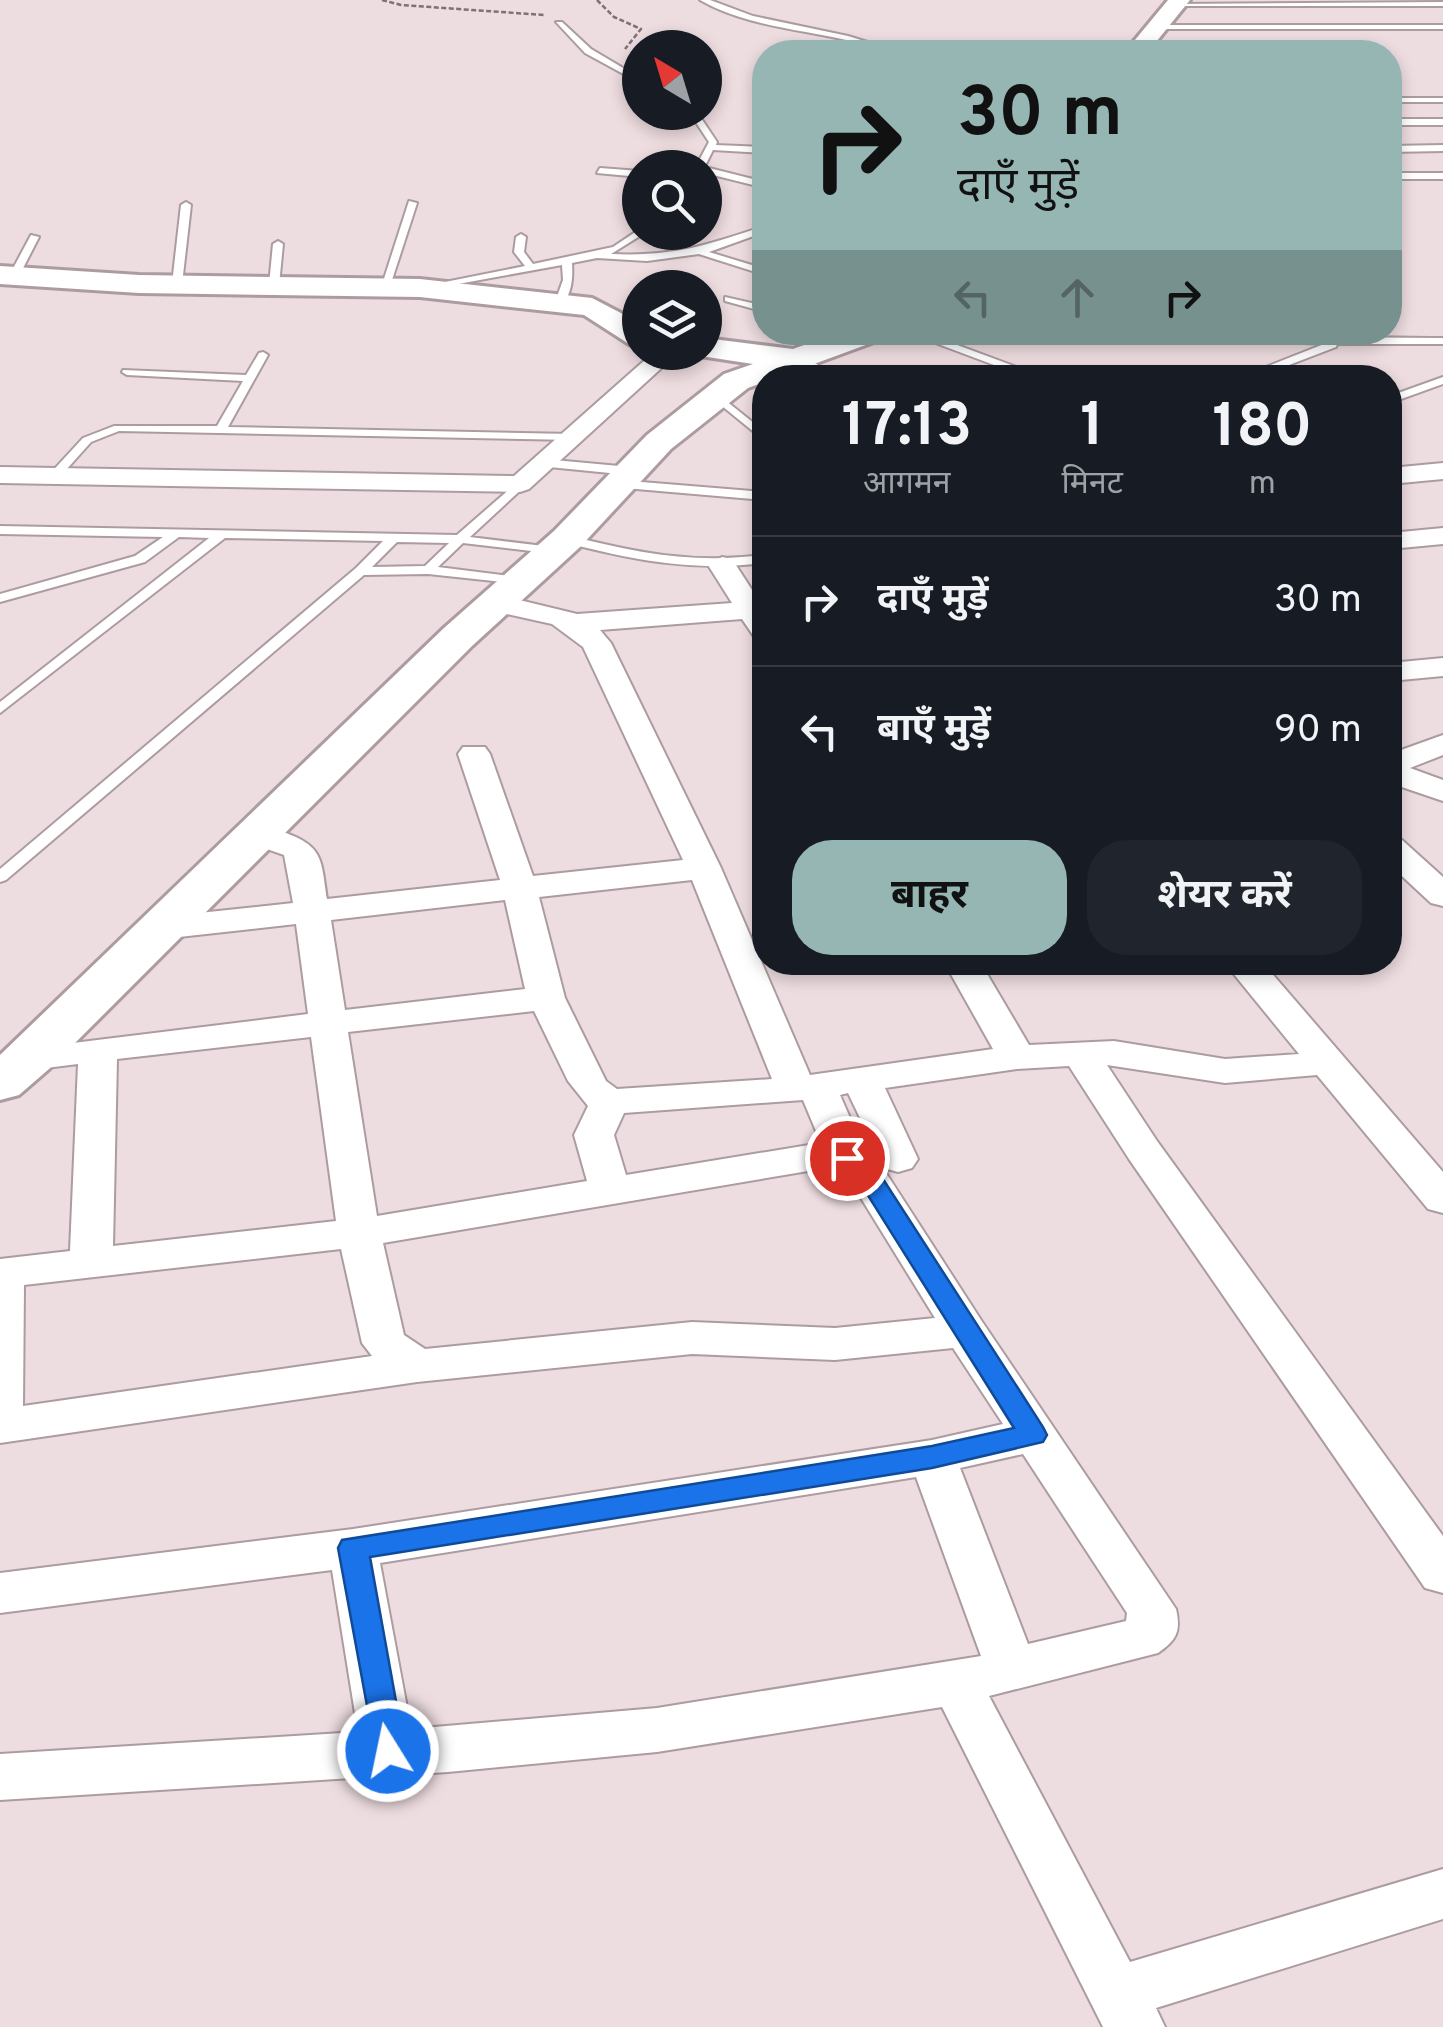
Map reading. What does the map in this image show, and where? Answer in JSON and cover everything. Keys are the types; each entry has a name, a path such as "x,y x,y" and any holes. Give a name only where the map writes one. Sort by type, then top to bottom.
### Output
{"street":[{"path":"1147,40 1177,3"},
{"path":"7,275 177,284 420,288 560,302 604,312 622,324"},
{"path":"816,365 843,345"},
{"path":"722,351 796,365"},
{"path":"0,474 520,484 648,370"},
{"path":"15,1071 506,592 560,545 623,478 716,395 752,372"},
{"path":"1402,475 1443,472"},
{"path":"1402,540 1443,536"},
{"path":"722,566 752,612"},
{"path":"506,592 578,623 596,644 752,972"},
{"path":"578,623 752,621"},
{"path":"1402,671 1443,668"},
{"path":"1402,763 1443,744"},
{"path":"474,754 520,889 546,998 587,1081 595,1093 610,1102 806,1088 1017,1057 1079,1052 1114,1053 1225,1071 1327,1063"},
{"path":"1402,774 1443,791"},
{"path":"256,834 297,848 304,860 359,1234 384,1344 417,1366"},
{"path":"1402,858 1443,896"},
{"path":"161,928 704,868"},
{"path":"754,975 806,1088 847,1158"},
{"path":"970,975 1017,1057"},
{"path":"1253,975 1443,1199"},
{"path":"15,1071 98,1050 546,998"},
{"path":"91,1261 98,1050"},
{"path":"1079,1052 1142,1150 1443,1574"},
{"path":"862,1080 898,1159"},
{"path":"610,1102 594,1134 610,1192"},
{"path":"0,1776 657,1730 956,1683 1140,1638 1155,1628 1150,1609 964,1331 863,1168 847,1158 826,1156 359,1234 1,1269 0,1424 417,1366 692,1338 834,1344 964,1331"},
{"path":"0,1593 353,1548 932,1457 1033,1435"},
{"path":"932,1457 1012,1669"},
{"path":"353,1548 388,1751"},
{"path":"956,1683 1126,2010 1443,1894"}],"lane":[{"path":"704,0 741,14 859,40"},
{"path":"1177,3 1443,4"},
{"path":"558,24 576,42 622,71"},
{"path":"1158,27 1443,27"},
{"path":"815,32 836,40"},
{"path":"1402,100 1443,100"},
{"path":"1402,122 1443,122"},
{"path":"706,130 712,150"},
{"path":"713,147 752,149"},
{"path":"1402,149 1443,148"},
{"path":"600,171 622,173"},
{"path":"722,174 752,182"},
{"path":"1402,176 1443,176"},
{"path":"385,286 412,203"},
{"path":"177,284 186,205"},
{"path":"596,255 651,259 703,254 752,234"},
{"path":"7,275 34,236"},
{"path":"521,238 521,257 529,265"},
{"path":"274,286 278,244"},
{"path":"420,288 529,265 568,261 622,245"},
{"path":"703,254 752,268"},
{"path":"560,302 568,280 568,261"},
{"path":"729,299 752,305"},
{"path":"1402,341 1443,341"},
{"path":"948,345 1005,365"},
{"path":"1279,365 1334,345"},
{"path":"222,429 263,355"},
{"path":"127,372 250,378"},
{"path":"1402,395 1443,380"},
{"path":"716,395 752,427"},
{"path":"53,477 87,440 108,430 573,437"},
{"path":"543,464 752,494"},
{"path":"428,570 520,484"},
{"path":"0,530 460,539 560,545 672,564 722,566 752,561"},
{"path":"0,598 126,564 178,532"},
{"path":"0,709 222,534"},
{"path":"0,878 361,571 394,537"},
{"path":"361,571 428,570 506,592"}],"path":[{"path":"382,0 401,5 532,12 548,16 558,24"},
{"path":"597,0 614,16 641,29 630,39 616,68"}],"route":[{"path":"388,1751 353,1548 932,1457 1033,1435 863,1168 847,1158"}]}
